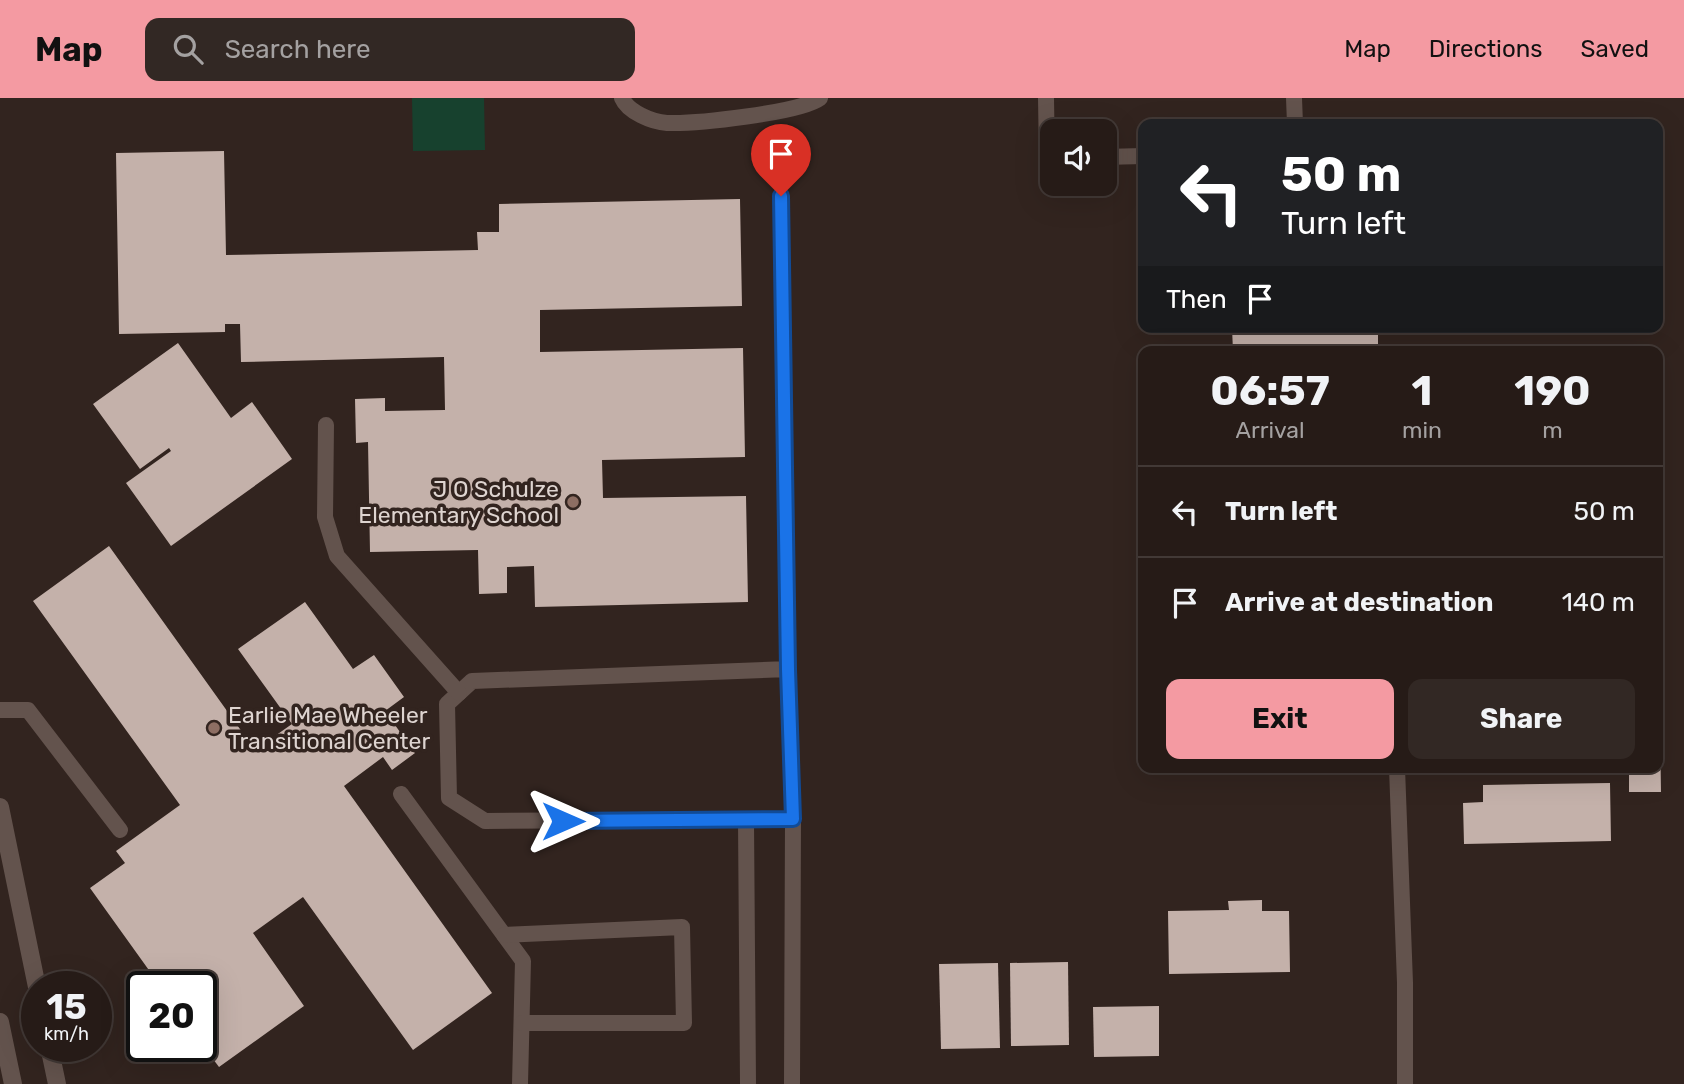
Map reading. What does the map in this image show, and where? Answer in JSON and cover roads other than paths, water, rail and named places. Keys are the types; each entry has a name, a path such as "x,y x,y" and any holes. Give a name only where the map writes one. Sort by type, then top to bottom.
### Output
{"main road":[{"path":"0,807 34,971"},
{"path":"0,1022 13,1084"},
{"path":"52,1062 57,1084"}],"lane":[{"path":"622,98 644,117 666,123 779,113 820,98"},
{"path":"1046,98 1046,119"},
{"path":"1294,98 1295,119"},
{"path":"1117,157 1138,156"},
{"path":"781,196 788,669 793,819 792,1084"},
{"path":"326,425 325,517 337,556 459,693"},
{"path":"788,669 472,681 447,704 449,798 485,821 793,819"},
{"path":"0,710 29,710 120,830"},
{"path":"1397,773 1405,983 1405,1084"},
{"path":"401,794 523,961 520,1084"},
{"path":"746,821 748,1084"},
{"path":"504,935 682,927 684,1023 522,1023"}],"place":[{"name":"J O Schulze Elementary School","path":"573,502"},
{"name":"Earlie Mae Wheeler Transitional Center","path":"214,728"}]}
